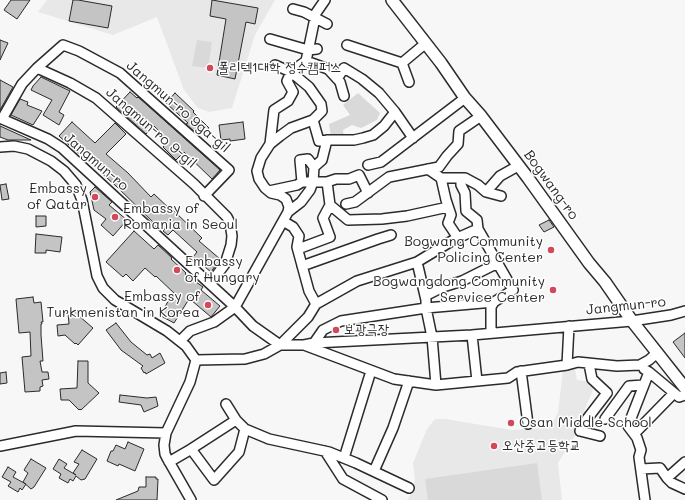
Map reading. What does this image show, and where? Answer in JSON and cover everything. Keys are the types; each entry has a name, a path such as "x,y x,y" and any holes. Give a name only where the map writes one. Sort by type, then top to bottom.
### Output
{"main road":[{"name":"Bogwang-ro","path":"392,0 426,42 465,98 481,116 589,263 605,282 632,321 685,388"}],"street":[{"path":"270,144 274,110 288,101 293,92 287,80 291,72 306,61 313,50 316,13 325,0"},
{"path":"293,9 327,24"},
{"path":"270,39 313,50"},
{"path":"402,63 426,42"},
{"path":"348,44 402,63"},
{"name":"Jangmun-ro 9ga-gil","path":"37,68 63,45 79,51 120,73 229,170 204,196"},
{"path":"306,61 328,69 340,82 344,96"},
{"path":"402,63 408,82"},
{"path":"180,341 190,331 214,322 235,307 288,212 289,207 286,199 269,191 259,179 257,171 261,158 270,144 291,128 312,120 322,111 321,104 309,87 291,72 275,65"},
{"path":"1,119 22,84 37,68"},
{"name":"Jangmun-ro 9-gil","path":"37,68 70,82 96,98 194,184 226,217 230,223 232,236 231,245 225,264 210,284"},
{"path":"337,79 344,68 362,79 379,93 395,112 413,138"},
{"path":"368,165 382,162 465,98"},
{"path":"312,120 319,141 354,140 373,135 384,126 395,112"},
{"path":"346,204 355,202 389,177 439,167 458,144 459,131 481,116"},
{"name":"Jangmun-ro","path":"1,119 43,137 62,148 235,307 253,326 280,345 304,345 314,343 491,333 632,321 671,315 685,311"},
{"path":"314,167 322,160 327,140"},
{"path":"0,147 14,146 28,149 51,161 64,171 76,185 82,200 97,276 103,288 115,300 180,341 186,346 196,360"},
{"path":"288,212 301,202 310,190 313,182 314,167 308,159 300,160 302,182"},
{"path":"382,162 389,177"},
{"path":"486,192 500,176 518,166"},
{"path":"428,169 441,178 465,178 478,185 486,192 501,196"},
{"path":"269,191 297,185 302,182 328,182 336,179 349,179 359,176 368,193"},
{"path":"441,178 451,216 448,223 458,238"},
{"path":"314,343 323,330 341,321 426,308 494,302 513,290 478,229 477,220 466,212 465,193 461,185 461,178"},
{"path":"298,249 330,237 323,218 330,206 328,182"},
{"path":"330,206 348,220 382,219 407,216 448,207"},
{"path":"283,221 293,227 299,236 297,247 309,291 316,304"},
{"path":"196,360 245,359 264,354 280,345 308,317 316,304 357,281 417,262 458,238 478,229"},
{"path":"302,266 391,235"},
{"path":"417,262 432,336 436,385"},
{"path":"425,296 442,287 462,281 498,263"},
{"path":"491,333 491,307 494,302"},
{"name":"Jangmun-ro","path":"567,365 569,326"},
{"path":"472,334 477,381"},
{"path":"304,345 394,380 436,385 508,378 521,371 567,365 578,362 617,366 640,365 657,353"},
{"path":"191,500 165,454 164,445 166,433 190,382 196,360"},
{"path":"589,364 592,379 607,393 580,430 600,436"},
{"path":"638,365 649,372 679,397 685,395"},
{"path":"344,458 371,371"},
{"path":"521,371 528,424"},
{"path":"646,500 639,457 641,450 637,438 628,426 649,372"},
{"path":"374,471 393,428 409,382"},
{"path":"605,419 629,386 644,384"},
{"path":"634,434 674,393"},
{"path":"226,404 236,420 245,429 269,439 325,451 374,471 409,488"},
{"path":"169,462 236,420"},
{"path":"191,449 214,480 239,452 245,429"},
{"path":"0,446 76,431 166,433"},
{"path":"325,451 343,479 382,500"},
{"path":"667,478 685,462"},
{"path":"641,469 660,468 672,483 685,489"}],"shaded area":[{"name":"폴리텍1대학 정수캠퍼스","path":"47,0 275,0 255,35 232,108 209,112 198,108 184,90 157,17 113,35 38,12"},
{"path":"197,40 212,42 208,68 192,66"},
{"path":"358,93 380,113 377,120 361,128 352,125 343,130 344,137 331,136 329,124 350,115 343,105"},
{"name":"오산중고등학교","path":"575,369 577,380 591,382 593,390 584,411 588,413 558,463 562,500 407,500 411,494 415,480 413,463 427,429 435,419 445,419 512,430 543,428 555,419 558,412 563,370"},
{"path":"537,463 542,500 428,500 425,479"}],"building":[{"path":"11,0 30,0 17,19 4,10"},
{"path":"73,0 112,6 108,28 69,21"},
{"path":"212,0 258,8 255,24 246,22 235,79 217,75 226,19 210,16"},
{"path":"0,40 8,43 0,60"},
{"path":"41,77 70,91 59,112 64,115 59,125 43,115 52,100 31,90"},
{"path":"0,80 13,87 0,110"},
{"path":"130,92 137,98 138,97 220,170 212,179 184,152 176,160 163,147 169,141 154,126 146,134 116,107"},
{"path":"175,93 209,128 204,134 201,131 198,135 186,124 188,123 166,103"},
{"path":"20,99 28,102 27,105 42,111 33,125 11,115"},
{"path":"72,122 95,143 115,123 126,134 106,154 128,173 151,197 154,194 202,238 199,241 220,259 211,272 193,257 197,252 173,230 168,235 163,231 165,229 156,221 154,223 98,170 101,167 84,149 79,154 59,136"},
{"path":"243,122 245,139 230,141 230,139 221,140 219,125"},
{"path":"0,126 31,140 8,140 0,137"},
{"path":"6,184 9,199 2,200 0,185"},
{"path":"95,187 112,202 109,205 127,220 113,236 101,225 106,219 94,210 90,192"},
{"path":"36,216 46,216 46,226 36,227"},
{"path":"549,220 554,227 544,232 539,225"},
{"path":"134,231 154,249 158,245 186,273 185,274 203,287 201,290 220,306 211,317 189,299 174,323 161,316 167,303 175,294 156,276 155,277 145,268 133,281 126,274 123,277 106,262"},
{"path":"36,234 62,237 60,252 46,250 46,253 35,253"},
{"path":"33,297 34,303 41,302 43,322 41,322 41,335 43,361 40,361 42,372 48,372 49,379 42,380 43,386 40,387 40,391 25,392 22,357 31,356 30,332 19,333 16,299"},
{"path":"78,312 79,316 93,328 78,345 65,335 58,336 57,325 69,324 68,313"},
{"path":"116,323 131,342 147,355 150,354 152,358 160,353 165,363 146,374 145,372 144,373 141,368 143,366 121,350 106,330"},
{"path":"685,333 685,358 673,342"},
{"path":"78,361 88,361 88,383 99,393 81,410 79,410 69,400 61,400 60,389 77,388"},
{"path":"6,372 7,383 0,384 0,373"},
{"path":"120,395 147,398 156,397 158,406 144,412 141,405 119,402"},
{"path":"128,442 144,449 135,471 119,464 118,466 107,461 111,451 113,451 116,445 125,449"},
{"path":"82,450 97,459 85,479 81,480 76,476 73,481 70,479 68,483 59,478 61,474 53,469 59,459 67,464 64,468 76,475 73,473 79,464 74,462"},
{"path":"31,459 46,468 34,487 31,489 23,482 28,473 24,470"},
{"path":"8,467 16,472 13,477 26,484 22,490 20,488 18,492 8,486 11,482 2,477"},
{"path":"146,477 156,477 156,479 158,479 157,500 116,500 138,491 139,487 146,487"}],"place":[{"name":"폴리텍1대학 정수캠퍼스","path":"210,68"},
{"name":"Embassy of Qatar","path":"95,197"},
{"name":"Embassy of Romania in Seoul","path":"115,217"},
{"name":"Bogwang Community Policing Center","path":"551,250"},
{"name":"Embassy of Hungary","path":"177,270"},
{"name":"Bogwangdong Community Service Center","path":"553,290"},
{"name":"Embassy of Turkmenistan in Korea","path":"208,305"},
{"name":"보광극장","path":"336,330"},
{"name":"Osan Middle School","path":"511,423"},
{"name":"오산중고등학교","path":"494,446"}]}
